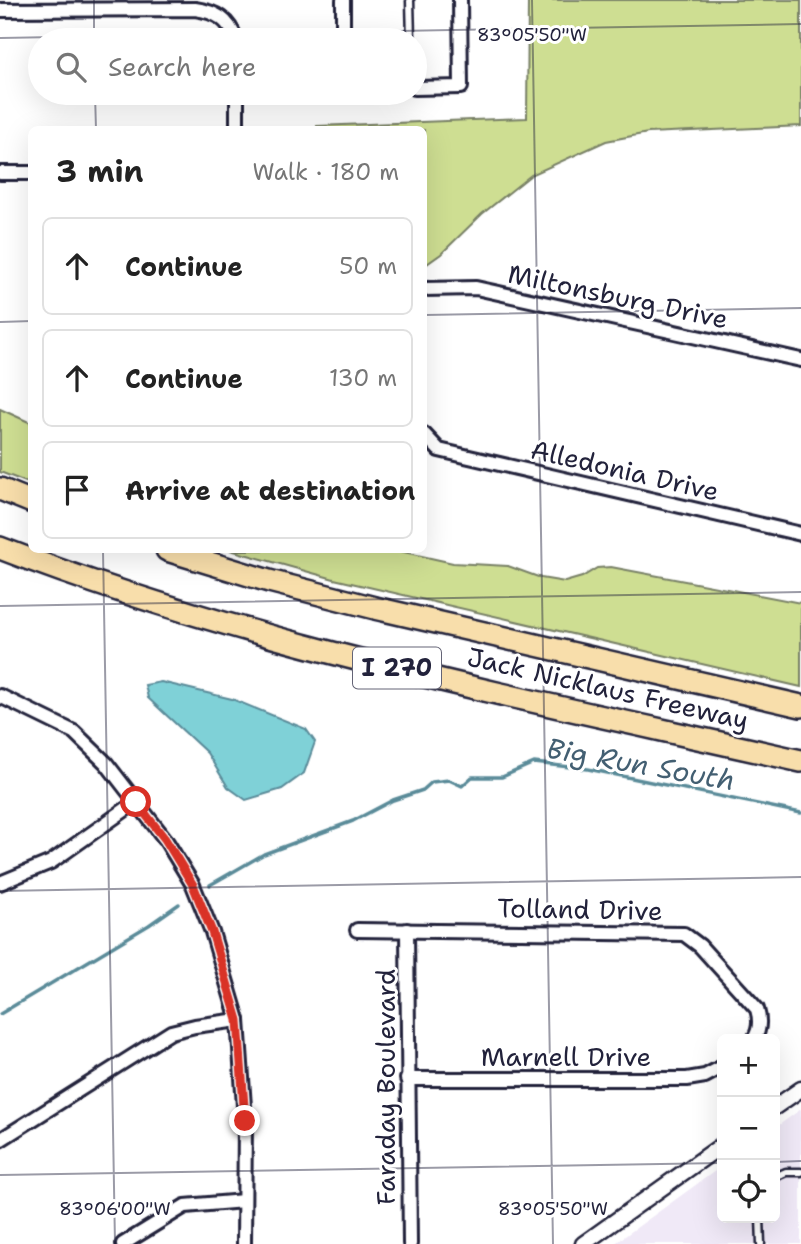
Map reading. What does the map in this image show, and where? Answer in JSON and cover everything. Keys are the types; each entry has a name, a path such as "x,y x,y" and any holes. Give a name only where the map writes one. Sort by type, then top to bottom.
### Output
{"highway":[{"path":"0,489 28,500"},
{"name":"Jack Nicklaus Freeway","path":"0,548 132,595 343,655 801,761"},
{"name":"Jack Nicklaus Freeway","path":"177,553 269,581 375,608 801,706"}],"street":[{"path":"343,0 343,28"},
{"path":"427,88 461,87 460,0"},
{"path":"0,10 195,9 217,14 226,20 230,28"},
{"path":"237,105 237,126"},
{"path":"0,173 28,173"},
{"name":"Miltonsburg Drive","path":"427,289 476,288 801,360"},
{"name":"Alledonia Drive","path":"427,437 439,450 801,534"},
{"path":"0,696 74,732 106,763 165,839 193,885 212,932 238,1020 245,1121 244,1244"},
{"path":"0,883 51,862 136,802"},
{"name":"Tolland Drive","path":"357,930 684,934 701,946 757,1009 757,1034"},
{"name":"Faraday Boulevard","path":"407,930 410,1244"},
{"path":"0,1140 172,1032 238,1020"},
{"name":"Marnell Drive","path":"407,1079 687,1079 705,1076 717,1070"},
{"path":"780,1104 801,1089"},
{"path":"583,1244 717,1149"},
{"path":"123,1244 185,1206 244,1201"}],"lane":[{"path":"410,0 411,28"},
{"path":"780,1175 801,1172"},
{"path":"760,1223 761,1244"}],"shaded area":[{"path":"801,1109 801,1244 614,1244 717,1170 717,1223 780,1223 780,1124"}],"green space":[{"path":"528,0 801,0 801,126 648,133 606,141 531,175 482,214 427,264 427,126 317,126 527,118"},
{"path":"0,409 28,422 28,483 0,472"},
{"path":"241,553 408,553 453,563 508,566 541,578 565,582 582,577 597,568 611,567 801,603 801,687 334,579"}],"water":[{"path":"161,682 232,699 306,729 315,742 304,773 282,789 246,800 228,787 207,753 148,698 145,685"}],"waterway":[{"name":"Big Run South","path":"210,885 264,854 353,821 393,800 423,790 432,782 449,780 462,786 472,777 502,777 534,763 588,769 801,813"},
{"name":"Big Run South","path":"0,1014 149,925 179,904"}],"route":[{"path":"136,802 165,839 193,885 212,932 238,1020 245,1121"}]}
